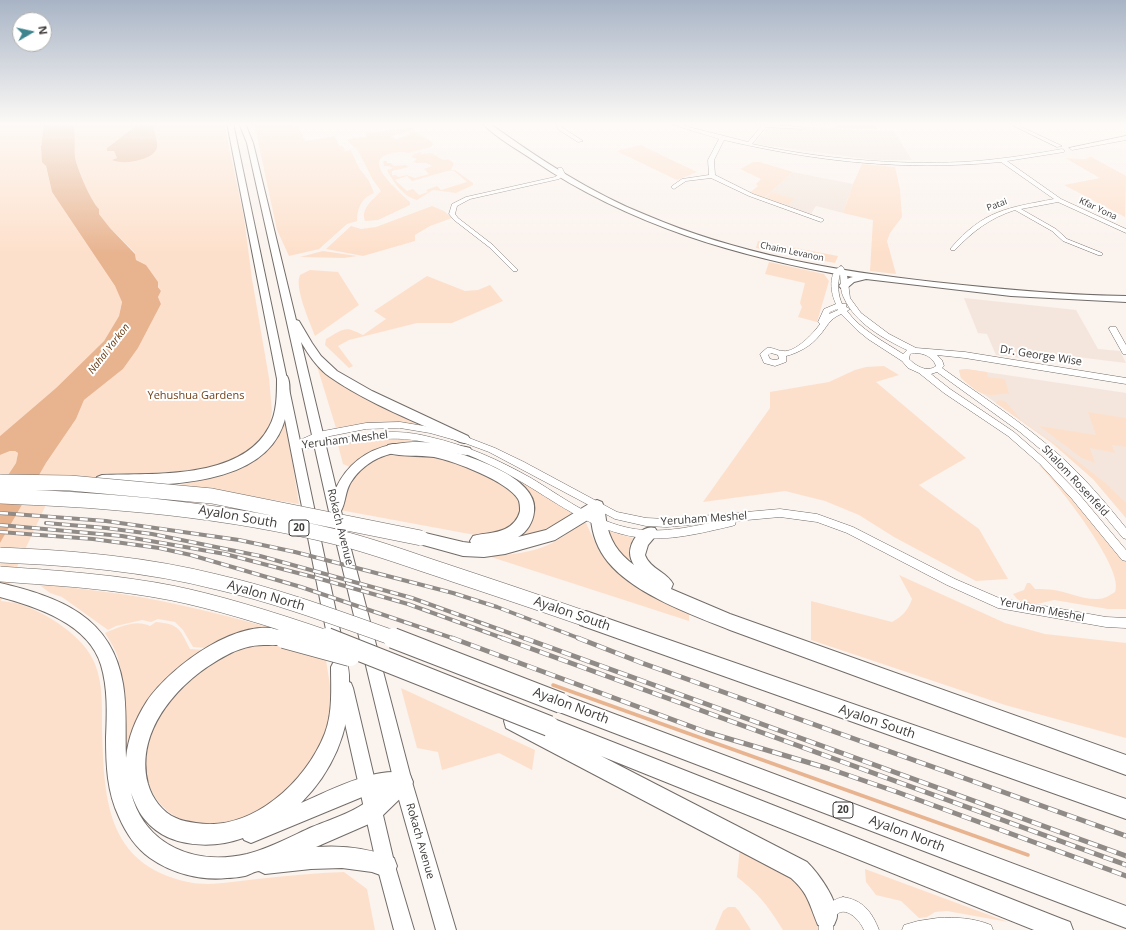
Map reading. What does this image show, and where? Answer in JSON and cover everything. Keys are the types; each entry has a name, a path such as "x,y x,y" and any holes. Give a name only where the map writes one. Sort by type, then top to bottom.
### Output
{"highway":[{"path":"70,483 205,474 235,466 263,446 272,433 278,421 283,379"},
{"path":"0,482 70,483 212,496 421,536 471,541 499,538 512,533 523,523 527,507 526,499 518,488 508,482 461,460 438,453 393,449"},
{"name":"Ayalon South","path":"0,496 93,500 182,508 242,517 337,537 384,551 586,619 1126,810"},
{"path":"421,536 463,549 484,550 505,548 550,534 593,514 607,549 619,563 629,571 675,599 726,620 1126,765"},
{"path":"650,533 643,538 637,550 639,562 644,568 660,580 726,620"},
{"name":"Ayalon North","path":"0,555 127,565 171,572 226,584 300,606 394,638 561,703 1126,917"},
{"path":"0,574 98,582 150,589 195,598 272,619 432,680 547,732 1062,930"},
{"path":"0,590 39,601 64,612 83,626 101,646 107,656 114,695 119,781 124,806 136,831 152,847 181,862 202,867 230,867 334,857 372,860 386,866"},
{"path":"403,782 367,785 278,823 230,838 198,840 186,836 165,824 152,813 139,789 135,764 139,741 153,709 166,692 193,666 216,650 235,642 250,638 279,637 432,680"},
{"path":"165,824 181,831 196,834 230,832 258,821 274,812 292,798 320,766 333,739 340,708 340,667"},
{"path":"547,732 799,870 808,878 820,894 826,924"},
{"path":"230,867 263,859 373,811 403,782"}],"main road":[{"path":"239,166 340,667 386,866 404,930"},
{"name":"Rokach Avenue","path":"255,166 336,516 403,782 446,930"},
{"name":"Chaim Levanon","path":"552,166 602,198 666,226 711,242 756,255 821,269 1016,288 1126,293"},
{"name":"Chaim Levanon","path":"553,166 561,172 610,196 671,223 758,250 871,278 1013,294 1126,299"},
{"path":"821,269 839,284 852,280 871,278"},
{"path":"288,308 307,344 317,358 333,374 368,394 464,439"},
{"path":"336,516 338,494 343,482 347,476 370,458 393,449 410,446 425,445 466,451"}],"street":[{"path":"710,166 712,176"},
{"name":"Kfar Yona","path":"1011,166 1059,200 1126,231"},
{"path":"515,270 491,246 456,219 452,214 454,205 468,198 561,172"},
{"path":"674,187 684,180 712,176 723,183 771,203 821,220"},
{"name":"Patai","path":"953,249 966,233 981,221 1015,208 1059,200"},
{"path":"1015,208 1054,230 1065,240 1100,254"},
{"path":"841,271 835,297 840,309 858,327 905,359 907,353 914,350"},
{"path":"839,284 847,299 866,322 902,345 914,350"},
{"path":"782,354 791,352 804,345 820,329 829,317 840,309 852,306"},
{"path":"1114,329 1126,352"},
{"name":"Dr. George Wise","path":"914,350 953,354 1126,381"},
{"name":"Shalom Rosenfeld","path":"925,351 935,356 939,366 1053,454 1084,485 1126,535"},
{"path":"922,371 934,371 953,354"},
{"name":"Shalom Rosenfeld","path":"905,359 911,366 922,371 947,391 1011,434 1043,462 1075,496 1126,557"},
{"name":"Yeruham Meshel","path":"296,445 366,426 386,425 417,428 464,439 521,464 593,514 614,515 646,522 667,522 780,513 798,514 830,522 850,530 951,582 998,602 1033,610 1106,622 1126,623"},
{"name":"Yeruham Meshel","path":"319,440 392,434 417,437 466,451 514,472 625,531 650,533 690,531 758,515"},
{"name":"Yeruham Meshel","path":"1106,622 1126,616"},
{"path":"1106,622 1126,628"},
{"path":"826,924 829,910 834,906 841,904 856,908 863,914 872,930"},
{"path":"909,930 923,926 948,926 979,928 986,930"}],"shaded area":[{"path":"793,172 853,184 843,213 816,206 811,214 763,199"},
{"path":"964,298 1076,310 1098,349 1120,351 1126,363 1028,351 1031,359 996,355 987,334 978,333"},
{"path":"966,369 1126,393 1126,518 1093,479 1052,443 961,378 959,370"}],"green space":[{"path":"0,166 46,166 52,192 115,286 122,301 119,316 104,341 56,388 0,436"},
{"name":"Yehushua Gardens","path":"77,166 233,166 244,218 252,279 269,378 272,411 270,423 266,433 258,444 248,453 213,468 100,478 59,477 1,601 17,603 52,619 74,635 90,654 98,672 101,687 103,753 108,802 115,824 125,844 140,860 161,873 188,882 205,884 344,872 367,889 375,930 0,930 0,543 46,463 76,419 84,400 123,369 138,348 161,304 158,297 161,291 146,265 136,260 135,253 110,228 99,214 99,209 88,192"},
{"path":"263,166 358,166 369,181 374,193 366,198 361,204 357,221 347,224 319,249 289,256 277,230"},
{"path":"366,166 380,166 386,178 410,202 410,205 378,220 365,221 364,212 366,208 381,191"},
{"path":"390,166 408,166 409,167 392,171 392,175 396,175 398,177 407,175 415,178 429,174 424,169 431,166 453,166 451,170 412,181 407,176 395,180 407,191 413,189 419,195 428,192 426,190 437,186 441,190 467,182 454,171 449,171 455,170 473,183 473,185 456,193 433,190 417,200 403,192 392,179 387,170 393,168"},
{"path":"648,166 685,166 697,172 677,180"},
{"path":"745,166 775,166 793,172 763,199 749,193 758,186 756,184 761,179 740,169"},
{"path":"861,166 895,167 900,189 902,217 890,233 887,241 896,274 870,271 873,220 843,213"},
{"path":"1080,166 1109,166 1126,176 1125,217 1064,185 1100,178"},
{"path":"772,192 794,199 788,205 766,199"},
{"path":"432,206 444,211 452,218 430,226 415,235 415,241 363,256 326,249 351,226 361,229 376,227"},
{"path":"758,241 838,256 835,263 756,248"},
{"path":"323,251 357,256 344,258 300,257"},
{"path":"769,262 824,274 829,281 817,322 798,317 802,307 800,303 805,283 765,274"},
{"path":"310,270 338,272 359,305 315,336 303,305 299,288 300,275"},
{"path":"427,276 465,291 478,290 490,285 503,301 452,323 417,323 349,340 338,346 353,366 349,368 325,345 326,339 344,330 352,330 363,335 386,319 374,311"},
{"path":"321,365 428,427 404,423 382,423 360,424 336,428 317,366"},
{"path":"884,366 899,375 876,382 966,458 919,485 979,529 1008,579 976,581 894,537 859,515 825,501 785,491 703,502 770,408 770,392 829,382 855,370 866,367"},
{"path":"966,369 987,372 988,377 1005,379 1009,394 987,395 979,392 961,378 959,370"},
{"path":"1001,400 1006,402 1021,420 1058,446 1103,481 1126,503 1126,518 1093,479 1052,443 996,403 997,401"},
{"path":"284,410 299,504 180,485 235,470"},
{"path":"1088,412 1126,418 1126,447 1112,445 1115,453 1090,448 1095,463 1082,458 1039,426 1096,435"},
{"path":"388,438 411,439 410,443 352,468 343,464 338,445"},
{"path":"10,451 15,451 18,453 16,463 0,487 0,455"},
{"path":"397,453 432,456 445,459 495,480 515,494 520,500 521,508 517,518 508,528 492,534 475,535 340,510 348,488 357,473 369,463 390,454"},
{"path":"1042,464 1085,508 1126,559 1126,609 1108,609 1054,600 1037,604 1026,603 1017,599 1013,594 1024,590 1027,583 1030,583 1035,589 1054,590 1093,599 1107,597 1115,592 1116,581 1110,565 1100,547 1088,527 1060,489 1039,465"},
{"path":"513,475 573,514 543,530 510,542 531,519 510,479"},
{"path":"579,523 586,523 599,551 614,567 689,613 689,621 488,556 514,554 538,549 559,539"},
{"path":"605,530 633,538 629,547 630,563 618,552"},
{"path":"899,575 1005,623 1045,634 1126,643 1126,738 1005,705 811,640 811,601 892,622 902,615 907,610 912,599"},
{"path":"37,583 161,601 279,630 207,648 193,647 183,630 175,622 158,619 151,622 142,620 116,626 108,630 62,597 50,593"},
{"path":"156,622 170,624 178,629 190,649 205,650 130,747 124,746 124,702 121,669 116,652 105,633 128,625 139,623 150,626"},
{"path":"259,644 276,645 326,660 331,693 331,710 323,741 312,759 287,792 273,803 238,819 219,823 200,823 182,819 167,810 154,795 148,782 145,768 145,754 152,730 168,701 209,663 226,653"},
{"path":"401,688 535,750 532,770 499,753 442,770 438,752 417,748"},
{"path":"740,846 806,883 818,922 818,930 783,930 763,901 737,877"},
{"path":"865,869 1008,922 947,911 935,912 927,917 919,918 901,901 876,895 866,882"},
{"path":"728,907 735,907 739,911 751,930 715,930 723,911"}],"water":[{"name":"Nahal Yarkon","path":"46,166 77,166 88,192 99,209 99,214 135,254 136,260 146,265 158,282 158,287 161,291 158,297 161,304 138,348 123,369 84,400 76,419 46,463 0,543 0,487 16,463 18,453 15,451 10,451 0,455 0,436 56,388 104,341 119,316 122,302 115,286 52,192"}],"waterway":[{"path":"553,685 1028,855"}],"railway":[{"path":"0,513 106,521 239,540 295,552 453,593 497,607 581,639"},
{"path":"46,523 106,528 152,534 260,556 412,598 526,639"},
{"path":"0,525 122,536 225,554 408,604 505,639"},
{"path":"0,532 93,539 159,548 191,555 301,587 455,639"},
{"path":"452,638 706,732 827,768 897,792 1126,876"},
{"path":"502,638 1126,865"},
{"path":"524,638 1126,856"},
{"path":"578,638 642,663 1126,836"}]}
